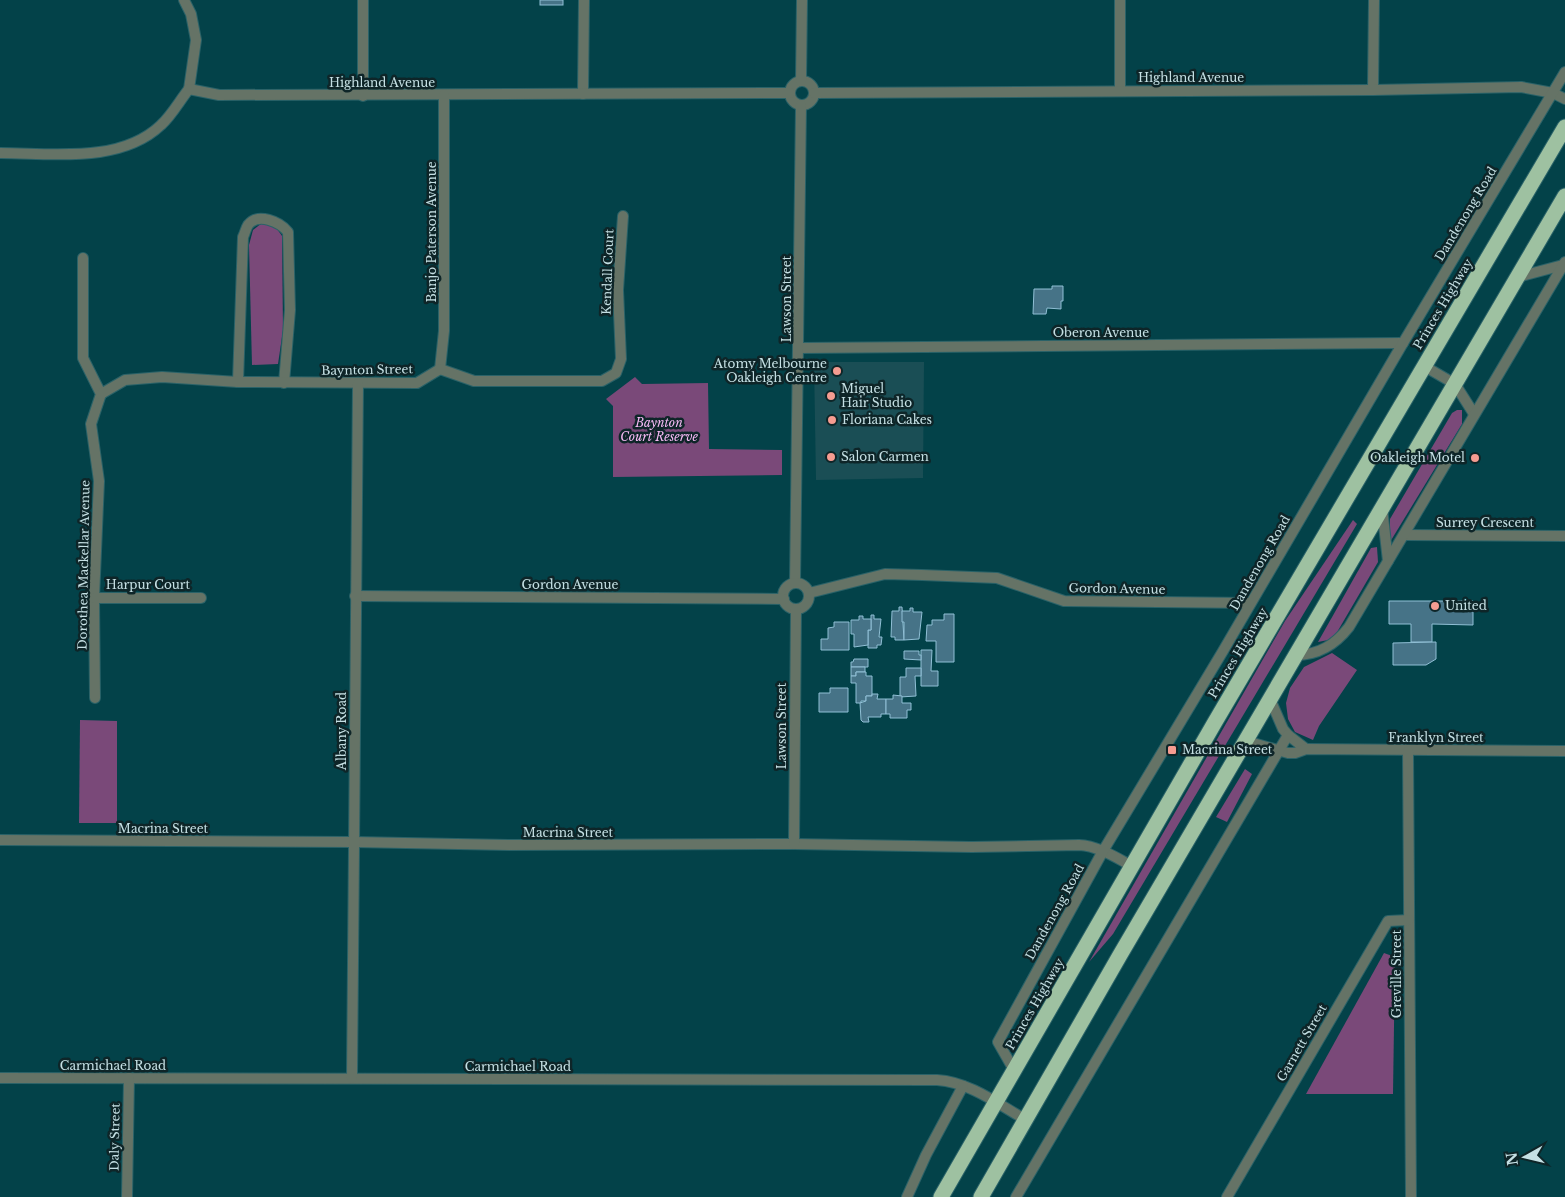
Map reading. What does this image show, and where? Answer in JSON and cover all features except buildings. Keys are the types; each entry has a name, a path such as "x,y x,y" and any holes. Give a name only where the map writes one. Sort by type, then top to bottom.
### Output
{"highway":[{"name":"Princes Highway","path":"941,1197 1132,866 1565,127"},
{"path":"982,1197 1120,955 1565,196"}],"street":[{"path":"0,153 82,154 132,145 162,125 189,89 196,40 191,14 184,0"},
{"path":"363,0 363,96"},
{"path":"583,94 584,0"},
{"path":"801,81 802,0"},
{"path":"1120,0 1120,91"},
{"path":"1373,90 1374,0"},
{"name":"Dandenong Road","path":"1014,1070 998,1042 1103,851 1224,651 1250,603 1403,343 1565,72"},
{"path":"801,81 812,86 814,93 810,102 801,105 793,101 790,93 793,85 801,81"},
{"name":"Highland Avenue","path":"814,93 1373,90 1521,87 1553,93 1565,99"},
{"name":"Highland Avenue","path":"189,89 219,95 363,96 790,93"},
{"name":"Banjo Paterson Avenue","path":"440,369 444,331 444,95"},
{"name":"Lawson Street","path":"795,583 801,105"},
{"name":"Kendall Court","path":"440,369 474,381 602,381 616,373 621,359 618,290 623,216"},
{"path":"238,382 243,237 248,224 258,219 282,224 288,232 290,310 284,383"},
{"path":"82,258 82,358 101,394"},
{"path":"1518,277 1564,264"},
{"path":"1296,654 1312,654 1324,650 1340,639 1350,628 1474,414 1564,264"},
{"name":"Oberon Avenue","path":"799,348 1403,343"},
{"path":"1424,366 1455,384 1474,414"},
{"name":"Baynton Street","path":"101,394 124,380 162,377 238,382 417,383 440,369"},
{"name":"Albany Road","path":"352,1078 358,384"},
{"name":"Dorothea Mackellar Avenue","path":"94,698 94,598 98,481 91,424 101,394"},
{"path":"1382,507 1388,561"},
{"name":"Surrey Crescent","path":"1404,535 1565,536"},
{"name":"Gordon Avenue","path":"809,593 885,574 922,574 997,578 1064,602 1250,603"},
{"path":"795,583 805,587 809,593 809,599 801,608 788,606 784,599 787,587 795,583"},
{"name":"Gordon Avenue","path":"355,596 784,599"},
{"name":"Harpur Court","path":"94,598 201,598"},
{"name":"Lawson Street","path":"794,844 796,608"},
{"path":"1270,699 1288,735 1306,749"},
{"path":"1016,1197 1288,735"},
{"name":"Franklyn Street","path":"1246,741 1278,751 1295,753 1306,749 1565,751"},
{"name":"Greville Street","path":"1408,751 1410,1197"},
{"name":"Macrina Street","path":"0,840 354,842 509,846 794,844 972,847 1079,845 1103,851 1132,866"},
{"name":"Garnett Street","path":"1227,1197 1388,921 1409,920"},
{"name":"Carmichael Road","path":"0,1078 928,1080 944,1081 963,1086 1026,1120"},
{"name":"Daly Street","path":"127,1197 129,1078"},
{"path":"907,1197 926,1155 963,1086"}],"shaded area":[{"path":"814,362 924,362 923,478 816,480"}],"green space":[{"path":"262,223 275,226 282,236 283,330 278,364 252,365 249,245 253,230"},
{"name":"Baynton Court Reserve","path":"635,377 642,384 708,383 709,449 782,450 782,475 613,477 613,406 606,399"},
{"path":"1462,410 1462,424 1390,542 1390,519 1452,413"},
{"path":"1353,520 1357,524 1113,934 1089,962 1285,621"},
{"path":"1377,547 1378,562 1336,634 1328,640 1318,642 1371,548"},
{"path":"1332,653 1357,670 1319,726 1313,740 1295,732 1288,719 1286,703 1290,688 1304,667"},
{"path":"80,720 117,721 117,823 79,823"},
{"path":"1245,769 1252,774 1227,822 1216,817"},
{"path":"1384,953 1395,957 1393,1094 1306,1094"}],"place":[{"name":"Atomy Melbourne Oakleigh Centre","path":"837,371"},
{"name":"Miguel Hair Studio","path":"831,396"},
{"name":"Floriana Cakes","path":"832,420"},
{"name":"Salon Carmen","path":"831,457"},
{"name":"Oakleigh Motel","path":"1475,458"},
{"name":"United","path":"1435,606"},
{"name":"Macrina Street","path":"1172,750"}]}
